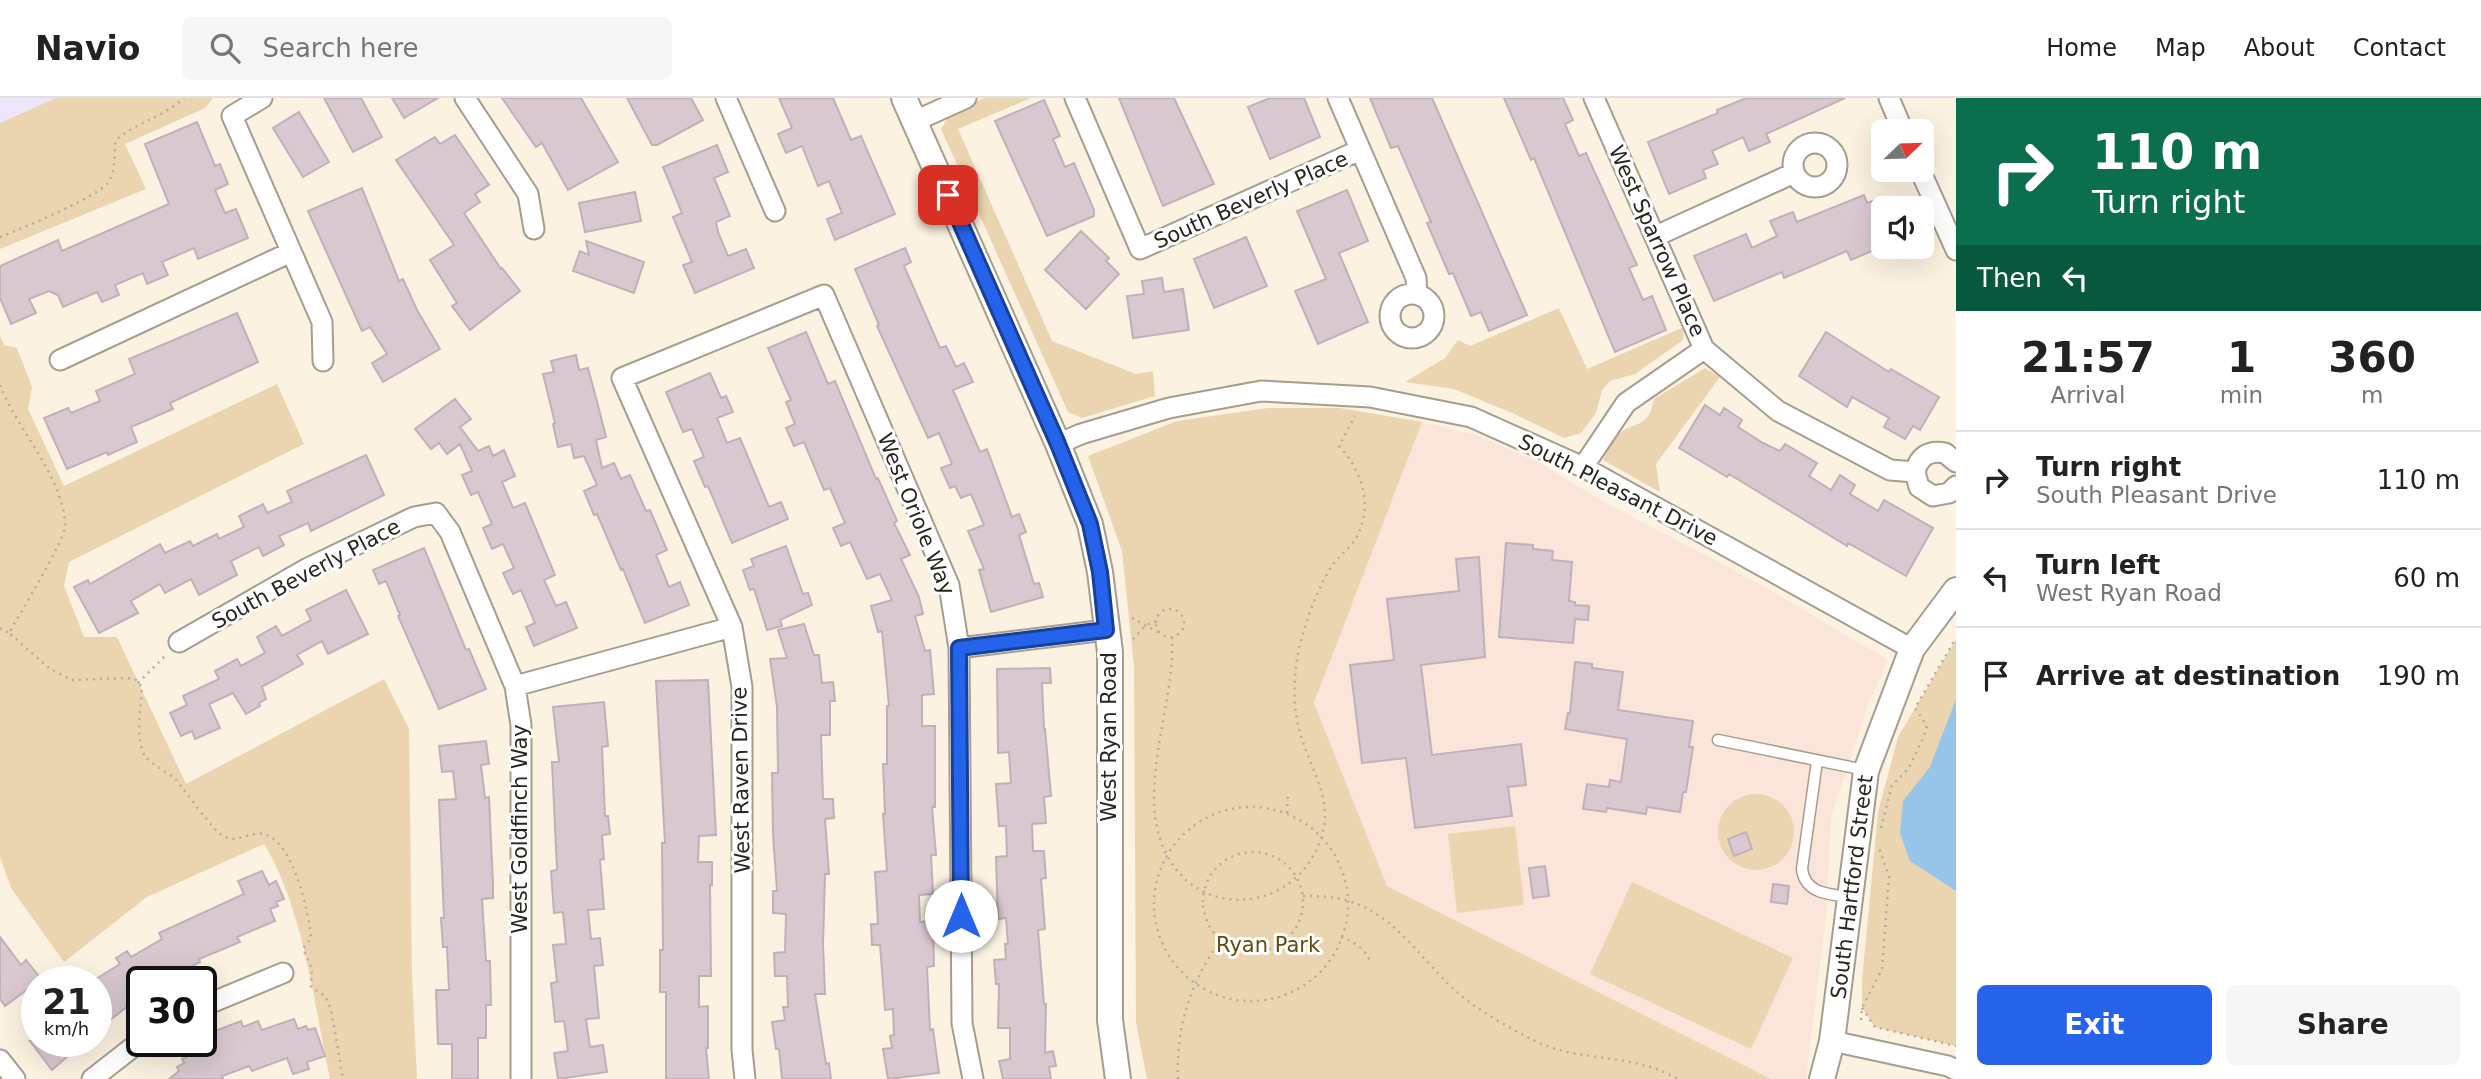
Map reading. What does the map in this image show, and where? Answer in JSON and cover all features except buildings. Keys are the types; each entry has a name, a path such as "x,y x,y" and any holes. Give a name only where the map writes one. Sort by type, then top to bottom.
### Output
{"street":[{"path":"262,98 232,116 322,322 323,361"},
{"path":"465,98 528,194 534,229"},
{"path":"726,98 775,211"},
{"name":"West Ryan Road","path":"904,98 1058,444 1090,524 1100,572 1110,652 1110,1020 1118,1079"},
{"path":"915,121 966,98"},
{"name":"South Beverly Place","path":"1075,98 1140,249 1360,150"},
{"path":"1338,98 1416,278 1417,294"},
{"name":"West Sparrow Place","path":"1594,98 1704,349 1778,411 1890,470 1915,472"},
{"path":"1889,98 1898,119"},
{"path":"1656,236 1794,173"},
{"path":"1925,182 1956,250"},
{"path":"60,360 291,252"},
{"name":"West Raven Drive","path":"745,1079 742,1050 742,687 732,627 622,378 824,295"},
{"name":"West Oriole Way","path":"824,295 950,585 959,648 962,1023 973,1079"},
{"path":"1583,467 1626,403 1704,349"},
{"name":"South Pleasant Drive","path":"1058,444 1169,408 1261,391 1364,397 1474,418 1583,467 1912,649"},
{"path":"1956,462 1945,453 1929,453 1922,457 1915,472 1919,487 1933,496 1949,493 1956,486"},
{"name":"South Beverly Place","path":"179,642 308,568 414,517 436,513"},
{"name":"West Goldfinch Way","path":"436,513 450,533 515,686 522,725 521,1079"},
{"name":"South Hartford Street","path":"1822,1079 1832,1041 1866,771 1912,649 1956,590"},
{"path":"515,686 732,627"},
{"path":"959,648 1106,630"},
{"path":"217,1000 283,973"},
{"path":"1832,1041 1956,1070"},
{"path":"92,1079 126,1052"},
{"path":"0,1060 15,1079"}],"lane":[{"path":"1718,740 1866,771"},
{"path":"1817,761 1803,876 1806,884 1814,890 1850,897"}],"path":[{"path":"0,237 79,202 107,185 115,168 116,140 130,127 174,107 184,98"},
{"path":"0,385 58,491 65,529 9,633"},
{"path":"1172,637 1171,668 1157,754 1155,793 1156,823 1162,846 1174,867 1191,884 1204,891 1237,900 1261,898 1283,889 1297,878 1316,854 1321,838 1325,808 1320,784 1307,757 1298,726 1294,695 1296,669 1310,612 1333,565 1355,540 1363,524 1366,502 1360,479 1349,457 1339,446 1364,397"},
{"path":"1132,618 1162,635 1172,637 1182,632 1184,627 1180,612 1170,608 1160,612 1156,621 1158,632"},
{"path":"1133,639 1146,625 1156,621"},
{"path":"0,628 50,669 72,680 136,680 142,687 140,737 145,755 173,777 219,835 231,840 261,833 273,838 286,854 299,883 310,922 311,937 303,949 312,969 311,988 325,996 331,1009 343,1079"},
{"path":"1880,832 1892,785 1908,769 1927,726 1914,708 1956,638"},
{"path":"138,683 179,642"},
{"path":"1286,814 1288,792"},
{"path":"1256,806 1286,814 1307,824 1321,838 1328,844 1341,868 1348,901 1347,922 1338,948 1321,971 1299,988 1274,998 1246,1001 1219,996 1196,983 1175,963 1161,939 1154,912 1156,885 1167,855 1181,836 1203,819 1228,808 1256,806"},
{"path":"1861,1020 1862,1008 1882,969 1889,877 1877,844"},
{"path":"1241,853 1269,855 1282,861 1297,878 1303,896 1302,912 1297,926 1278,946 1250,953 1236,950 1220,941 1206,920 1203,906 1208,879 1216,867 1228,858 1241,853"},
{"path":"1303,896 1348,901 1390,923 1462,997 1534,1041 1558,1050 1653,1066 1678,1079"},
{"path":"1341,936 1357,944 1371,963"},
{"path":"1178,1079 1177,1055 1182,1021 1205,962 1220,941"},
{"path":"1862,1008 1875,1027 1956,1046"}],"shaded area":[{"path":"0,98 56,98 0,123"},
{"path":"1422,422 1476,435 1538,462 1602,501 1760,584 1888,660 1869,702 1831,817 1826,917 1806,1079 1771,1079 1387,886 1314,703"}],"green space":[{"path":"56,98 213,98 205,108 125,144 146,189 0,249 0,123"},
{"path":"984,98 1031,98 958,129 1052,341 1136,374 1153,371 1155,396 1082,418 1068,412 941,129 951,112"},
{"path":"1559,308 1587,369 1684,327 1683,340 1635,374 1610,381 1602,390 1596,413 1581,433 1564,438 1454,389 1405,382 1445,358 1458,340 1470,346"},
{"path":"0,336 4,345 17,348 32,387 28,409 64,486 277,384 304,444 69,562 64,586 84,637 117,637 186,784 384,679 409,729 412,974 417,1079 330,1079 298,928 278,870 264,844 147,897 64,962 11,888 0,857"},
{"path":"1705,368 1720,377 1656,464 1660,492 1603,460 1618,434 1646,419 1654,399"},
{"name":"Ryan Park","path":"1268,408 1340,408 1422,422 1314,703 1387,886 1771,1079 1147,1079 1136,1023 1134,666 1122,551 1088,456 1177,421"},
{"path":"1956,639 1956,1046 1875,1027 1862,1008 1862,981 1878,812 1898,737"},
{"path":"1756,794 1770,797 1783,805 1791,818 1794,832 1791,846 1783,859 1770,867 1756,870 1742,867 1729,859 1721,846 1718,832 1721,818 1729,805 1742,797"},
{"path":"1515,826 1524,905 1457,913 1448,834"},
{"path":"1632,882 1793,958 1751,1049 1590,974"}],"water":[{"path":"1956,699 1956,891 1910,861 1900,833 1903,801 1930,767"}],"route":[{"path":"948,195 1058,444 1090,524 1100,572 1106,630 959,648 961,916"}]}
